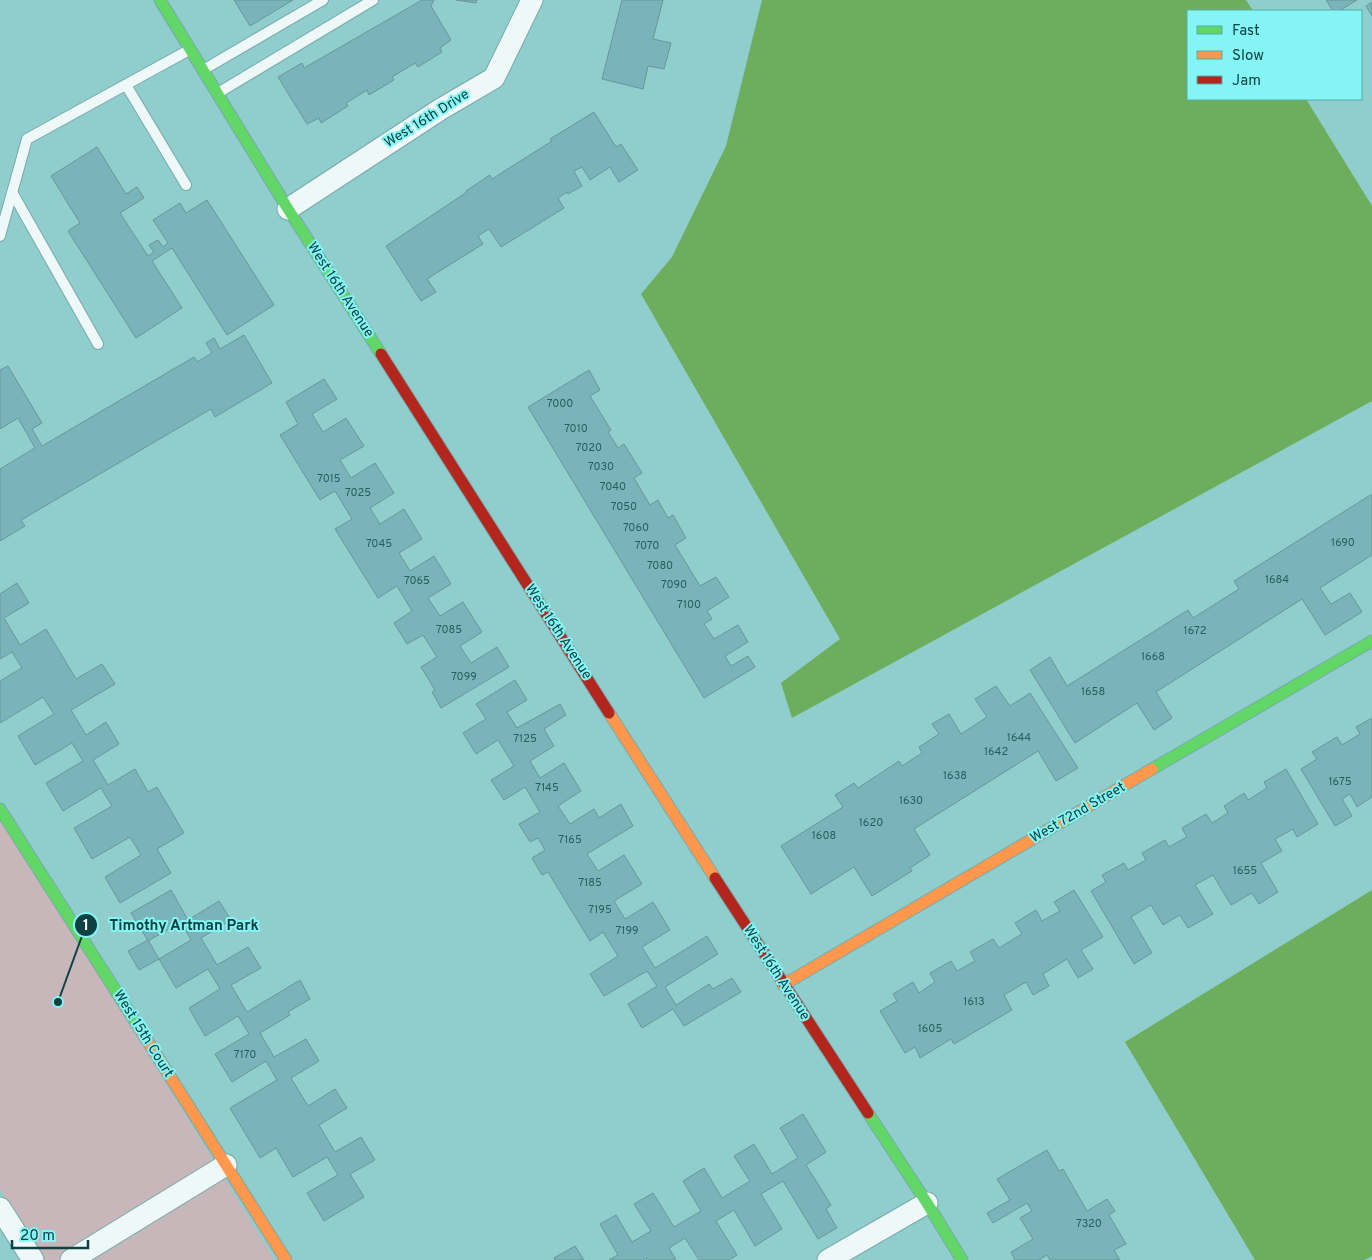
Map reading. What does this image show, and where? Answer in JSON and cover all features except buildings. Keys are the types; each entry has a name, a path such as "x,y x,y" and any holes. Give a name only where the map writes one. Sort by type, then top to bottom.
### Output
{"street":[{"name":"West 16th Avenue","path":"160,0 288,209 783,985 927,1203 962,1260"},
{"name":"West 16th Drive","path":"288,209 440,109 494,78 532,0"},
{"name":"West 72nd Street","path":"783,985 1372,641"},
{"name":"West 15th Court","path":"0,809 286,1260"},
{"path":"71,1260 226,1165"},
{"path":"828,1260 927,1203"},
{"path":"0,1208 33,1260"}],"lane":[{"path":"203,70 323,0"},
{"path":"218,94 372,0"},
{"path":"0,236 27,139 190,50"},
{"path":"126,85 186,185"},
{"path":"12,192 98,344"}],"shaded area":[{"path":"762,0 1246,0 1252,10 1187,10 1187,100 1307,100 1372,206 1372,401 792,718 781,683 840,639 641,294 672,257 726,146"},
{"path":"0,814 275,1260 45,1260 0,1190"},
{"path":"1372,890 1372,1256 1365,1260 1255,1260 1125,1042"}],"traffic: fast":[{"path":"160,0 288,209 381,354"},
{"path":"1152,769 1372,641"},
{"path":"0,809 140,1029"},
{"path":"868,1113 962,1260"}],"traffic: slow":[{"path":"609,713 715,878"},
{"path":"783,985 1152,769"},
{"path":"140,1029 286,1260"}],"traffic: jam":[{"path":"381,354 609,713"},
{"path":"715,878 868,1113"}],"place":[{"name":"Timothy Artman Park","path":"58,1002"}]}
